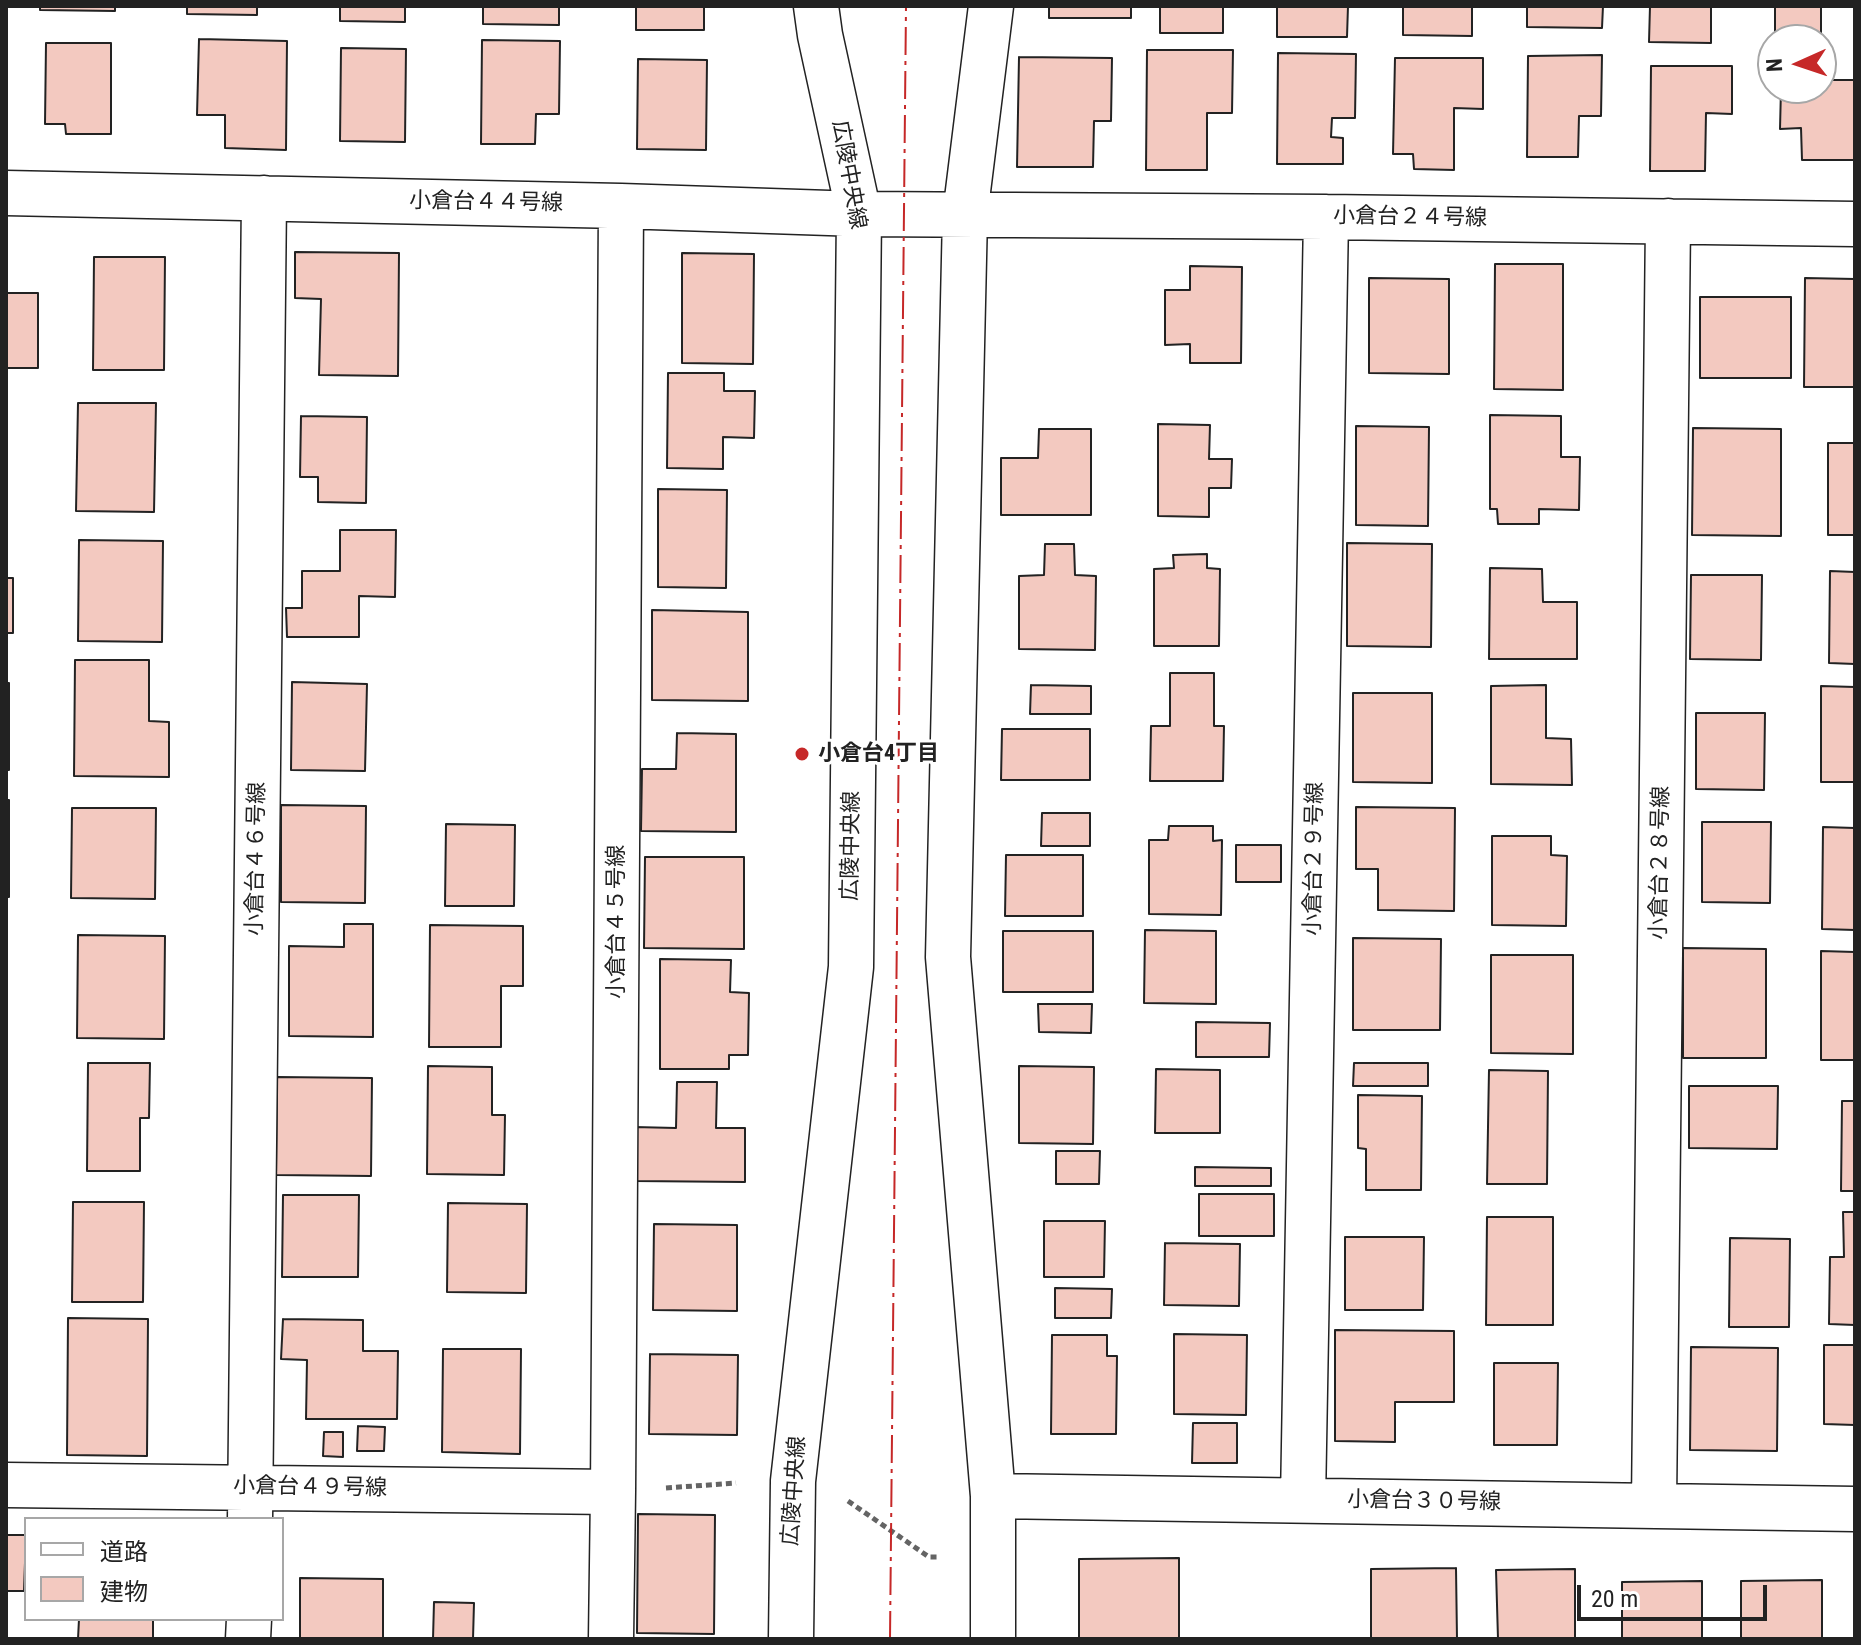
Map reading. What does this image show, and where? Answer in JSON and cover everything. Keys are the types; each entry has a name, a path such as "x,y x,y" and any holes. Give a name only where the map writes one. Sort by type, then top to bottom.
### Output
{"street":[{"name":"広陵中央線","path":"791,1639 791,1496 851,967 859,214 816,6"},
{"path":"991,6 965,215 948,957 993,1496 993,1639"},
{"name":"小倉台４４号線","path":"6,193 965,215"},
{"name":"小倉台４６号線","path":"250,1503 264,198"},
{"name":"小倉台４５号線","path":"611,1639 621,206"},
{"name":"小倉台２４号線","path":"965,215 1855,224"},
{"name":"小倉台２９号線","path":"1303,1500 1326,217"},
{"name":"小倉台２８号線","path":"1654,1504 1668,221"},
{"name":"小倉台４９号線","path":"6,1485 250,1503 613,1492"},
{"name":"小倉台３０号線","path":"993,1496 1855,1509"}],"path":[{"path":"613,1492 739,1483"},
{"path":"843,1498 929,1557 945,1557"}],"building":[{"path":"40,6 115,6 115,11 40,10"},
{"path":"187,6 257,6 257,15 187,14"},
{"path":"340,6 405,6 405,22 340,21"},
{"path":"483,6 559,6 559,25 483,24"},
{"path":"636,6 704,6 704,30 636,30"},
{"path":"1049,6 1131,6 1131,18 1049,18"},
{"path":"1160,6 1223,6 1223,33 1160,33"},
{"path":"1277,6 1348,6 1347,37 1277,37"},
{"path":"1403,6 1472,6 1472,36 1403,35"},
{"path":"1527,6 1603,6 1602,28 1527,27"},
{"path":"1650,6 1711,6 1711,43 1649,42"},
{"path":"1775,6 1821,6 1821,24 1775,24"},
{"path":"199,39 287,41 286,150 225,148 225,115 197,115"},
{"path":"482,40 560,41 559,114 536,114 535,144 481,144"},
{"path":"46,43 111,43 111,134 66,134 65,124 45,124"},
{"path":"341,48 406,49 405,142 340,141"},
{"path":"1147,50 1233,50 1232,113 1207,113 1207,170 1146,170"},
{"path":"1278,53 1356,54 1355,118 1332,118 1331,137 1343,138 1343,164 1277,164"},
{"path":"1602,55 1601,116 1579,116 1578,157 1527,157 1528,56"},
{"path":"1019,57 1112,58 1111,121 1094,121 1093,167 1017,167"},
{"path":"1395,58 1483,58 1483,109 1454,108 1454,170 1414,169 1413,154 1393,154"},
{"path":"638,59 707,60 706,150 637,149"},
{"path":"1651,66 1732,66 1732,114 1706,113 1705,171 1650,171"},
{"path":"1837,80 1855,80 1855,160 1802,160 1801,128 1780,129 1781,104 1837,104"},
{"path":"295,252 399,253 398,376 319,375 321,299 295,298"},
{"path":"682,253 754,254 753,364 682,363"},
{"path":"94,257 165,257 164,370 93,370"},
{"path":"1495,264 1563,264 1563,390 1494,389"},
{"path":"1190,266 1242,267 1241,363 1190,363 1190,344 1165,345 1165,290 1190,290"},
{"path":"1369,278 1449,279 1449,374 1369,373"},
{"path":"1805,278 1855,279 1855,387 1804,387"},
{"path":"6,293 38,293 38,368 6,368"},
{"path":"1700,297 1791,297 1791,378 1700,378"},
{"path":"668,373 724,373 724,391 755,391 754,438 723,437 723,469 667,468"},
{"path":"78,403 156,403 154,512 76,511"},
{"path":"1490,415 1561,416 1561,457 1580,457 1579,510 1539,509 1539,524 1498,524 1497,509 1490,509"},
{"path":"301,416 367,417 366,503 318,502 318,477 300,477"},
{"path":"1158,424 1210,425 1209,459 1232,459 1231,488 1209,488 1209,517 1158,516"},
{"path":"1356,426 1429,427 1428,526 1356,525"},
{"path":"1693,428 1781,429 1781,536 1692,535"},
{"path":"1039,429 1091,429 1091,515 1001,515 1001,458 1038,458"},
{"path":"1828,443 1855,443 1855,535 1828,535"},
{"path":"658,489 727,490 726,588 658,587"},
{"path":"340,530 396,530 395,597 359,596 359,637 287,637 286,608 302,608 302,571 340,571"},
{"path":"79,540 163,541 162,642 78,641"},
{"path":"1347,543 1432,544 1431,647 1347,646"},
{"path":"1045,544 1074,544 1075,575 1096,576 1095,650 1019,649 1019,576 1044,575"},
{"path":"1207,554 1207,568 1220,569 1219,646 1154,646 1154,569 1174,568 1173,555"},
{"path":"1490,568 1542,569 1543,602 1577,602 1577,659 1489,659"},
{"path":"1830,571 1855,572 1855,664 1829,663"},
{"path":"1691,575 1762,575 1761,660 1690,659"},
{"path":"6,578 13,578 13,633 6,633"},
{"path":"652,610 748,612 748,701 652,700"},
{"path":"75,660 149,660 149,721 169,722 169,777 74,776"},
{"path":"1170,673 1214,673 1214,726 1224,726 1223,781 1150,781 1151,726 1170,726"},
{"path":"292,682 367,684 365,771 291,770"},
{"path":"6,683 9,683 9,770 6,770"},
{"path":"1031,685 1091,686 1091,714 1030,714"},
{"path":"1546,685 1546,738 1571,739 1572,785 1491,784 1491,686"},
{"path":"1821,686 1855,687 1855,782 1821,782"},
{"path":"1353,693 1432,693 1432,783 1353,782"},
{"path":"1696,713 1765,713 1764,790 1696,789"},
{"path":"1002,729 1090,729 1090,780 1001,780"},
{"path":"677,733 736,734 736,832 641,831 642,769 676,769"},
{"path":"6,800 9,800 9,897 6,897"},
{"path":"281,805 366,806 365,903 281,902"},
{"path":"1356,807 1455,808 1454,911 1378,910 1378,869 1356,869"},
{"path":"72,808 156,808 155,899 71,898"},
{"path":"1042,813 1090,813 1090,846 1041,846"},
{"path":"1702,822 1771,822 1770,903 1702,902"},
{"path":"446,824 515,825 514,906 445,906"},
{"path":"1169,826 1213,826 1213,841 1222,840 1221,915 1149,914 1149,840 1168,840"},
{"path":"1823,827 1855,828 1855,930 1822,929"},
{"path":"1492,836 1551,836 1551,855 1567,856 1566,926 1492,925"},
{"path":"1236,845 1281,845 1281,882 1236,882"},
{"path":"1006,855 1083,855 1083,916 1005,916"},
{"path":"645,857 744,857 744,949 644,948"},
{"path":"344,924 373,924 373,1037 289,1036 289,946 344,947"},
{"path":"430,925 523,926 523,986 501,986 501,1047 429,1047"},
{"path":"1145,930 1216,931 1216,1004 1144,1003"},
{"path":"1003,931 1093,931 1093,992 1003,992"},
{"path":"78,935 165,936 164,1039 77,1038"},
{"path":"1353,938 1441,939 1440,1030 1353,1030"},
{"path":"1683,948 1766,949 1766,1058 1683,1058"},
{"path":"1821,951 1855,952 1855,1060 1821,1060"},
{"path":"1491,955 1573,955 1573,1054 1491,1053"},
{"path":"660,959 731,960 730,992 749,993 748,1055 729,1055 729,1069 660,1069"},
{"path":"1038,1004 1092,1004 1091,1033 1039,1032"},
{"path":"1196,1022 1270,1023 1269,1057 1196,1057"},
{"path":"88,1063 150,1063 149,1118 140,1118 140,1171 87,1171"},
{"path":"1354,1063 1428,1063 1428,1086 1353,1086"},
{"path":"428,1066 492,1067 492,1115 505,1115 504,1175 427,1174"},
{"path":"1019,1066 1094,1067 1093,1144 1019,1143"},
{"path":"1156,1069 1220,1070 1220,1133 1155,1133"},
{"path":"1489,1070 1548,1071 1547,1184 1487,1184"},
{"path":"277,1077 372,1078 371,1176 276,1175"},
{"path":"677,1082 717,1082 716,1128 745,1128 745,1182 634,1181 634,1127 676,1128"},
{"path":"1689,1086 1778,1086 1777,1149 1689,1148"},
{"path":"1358,1095 1422,1096 1421,1190 1366,1190 1366,1149 1358,1148"},
{"path":"1842,1101 1855,1101 1855,1191 1841,1191"},
{"path":"1056,1151 1100,1151 1099,1184 1056,1184"},
{"path":"1195,1167 1271,1168 1271,1186 1195,1186"},
{"path":"1199,1194 1274,1194 1274,1236 1199,1236"},
{"path":"283,1195 359,1195 358,1277 282,1277"},
{"path":"73,1202 144,1202 143,1302 72,1302"},
{"path":"448,1203 527,1204 526,1293 447,1292"},
{"path":"1843,1212 1855,1212 1855,1325 1829,1324 1830,1257 1844,1257"},
{"path":"1487,1217 1553,1217 1553,1325 1486,1325"},
{"path":"1044,1221 1105,1221 1104,1277 1044,1277"},
{"path":"654,1224 737,1225 737,1311 653,1310"},
{"path":"1345,1237 1424,1237 1423,1310 1345,1310"},
{"path":"1730,1238 1790,1239 1789,1327 1729,1327"},
{"path":"1165,1243 1240,1244 1239,1306 1164,1305"},
{"path":"1055,1288 1112,1289 1111,1318 1055,1318"},
{"path":"68,1318 148,1319 147,1456 67,1455"},
{"path":"283,1319 363,1320 363,1351 398,1351 397,1419 306,1419 307,1360 281,1359"},
{"path":"1335,1330 1454,1331 1454,1402 1395,1402 1395,1442 1335,1441"},
{"path":"1174,1334 1247,1335 1246,1415 1174,1414"},
{"path":"1052,1335 1107,1335 1107,1356 1117,1356 1116,1434 1051,1434"},
{"path":"1824,1345 1855,1345 1855,1425 1824,1424"},
{"path":"1691,1347 1778,1348 1777,1451 1690,1450"},
{"path":"443,1349 521,1349 520,1454 442,1452"},
{"path":"650,1354 738,1355 737,1435 649,1434"},
{"path":"1494,1363 1558,1363 1557,1445 1494,1445"},
{"path":"1193,1423 1237,1423 1237,1463 1192,1463"},
{"path":"358,1426 385,1427 384,1451 357,1451"},
{"path":"324,1432 343,1432 343,1457 323,1456"},
{"path":"638,1514 715,1515 714,1634 637,1633"},
{"path":"6,1535 24,1535 24,1591 6,1591"},
{"path":"1179,1558 1179,1639 1079,1639 1079,1559"},
{"path":"1456,1568 1457,1639 1371,1639 1371,1569"},
{"path":"1575,1569 1575,1639 1498,1639 1496,1570"},
{"path":"300,1578 383,1579 383,1639 300,1639"},
{"path":"1822,1580 1822,1639 1741,1639 1741,1581"},
{"path":"1702,1581 1702,1639 1622,1639 1622,1582"},
{"path":"434,1602 474,1603 473,1639 433,1639"},
{"path":"79,1621 153,1621 153,1639 78,1639"}],"power":[{"path":"890,1639 906,6"}],"place":[{"name":"小倉台4丁目","path":"802,754"}]}
